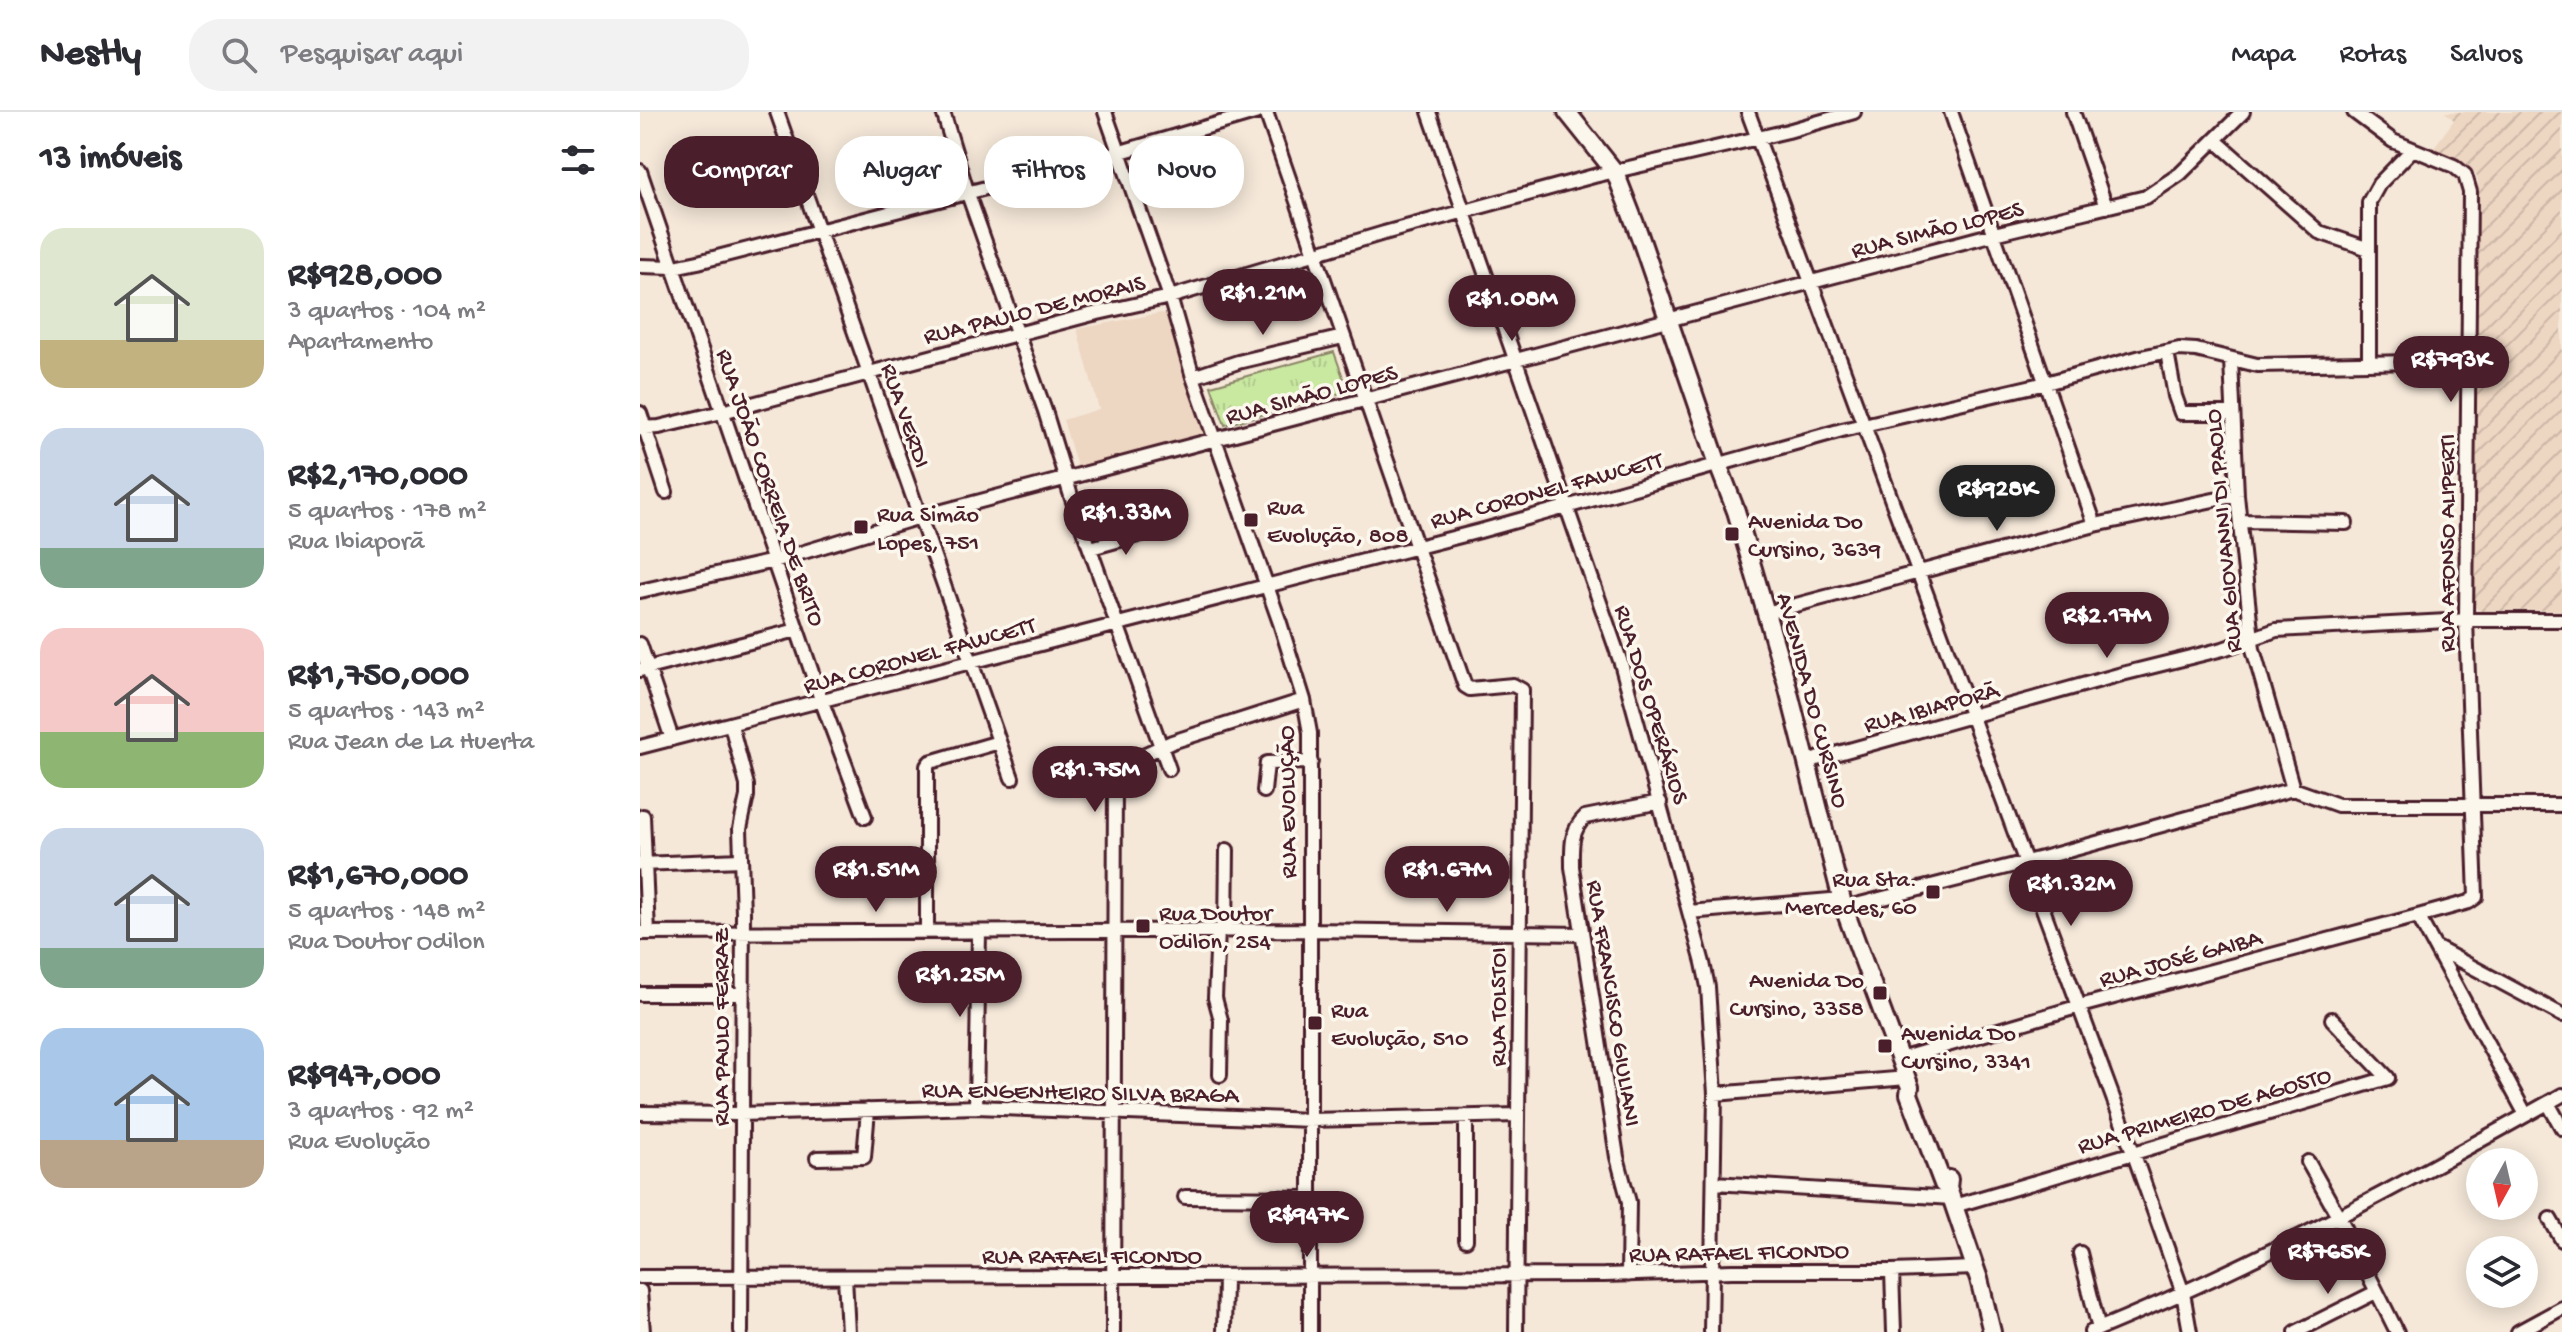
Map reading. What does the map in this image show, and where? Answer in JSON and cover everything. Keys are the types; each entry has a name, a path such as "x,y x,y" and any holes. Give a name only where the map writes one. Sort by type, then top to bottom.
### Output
{"main road":[{"name":"AVENIDA DO CURSINO","path":"1567,112 1615,172 1736,511 1843,904 1909,1082 1909,1094 1943,1184 1951,1197 1992,1332"}],"street":[{"name":"RUA VERDI","path":"777,112 1012,778"},
{"path":"943,112 950,136"},
{"name":"RUA EVOLUÇÃO","path":"1105,112 1304,700 1310,733 1310,1332"},
{"path":"1169,769 968,194 1258,112"},
{"path":"1266,112 1415,546"},
{"name":"RUA DOS OPERÁRIOS","path":"1429,112 1621,663 1708,987 1715,1094 1711,1332"},
{"path":"1748,112 2028,862 2183,1293 2190,1332"},
{"name":"RUA PAULO DE MORAIS","path":"642,428 722,412 1170,297 1464,212 1854,112"},
{"path":"1951,112 2095,525"},
{"path":"2073,112 2106,207"},
{"name":"RUA SIMÃO LOPES","path":"640,591 774,561 920,517 1994,234 2146,197 2162,188 2243,112"},
{"path":"2354,112 2393,141 2412,150 2379,184 2369,202 2369,361"},
{"path":"2215,140 2319,232 2369,249"},
{"name":"RUA AFONSO ALIPERTI","path":"2412,150 2454,166 2465,175 2471,201 2466,620 2471,805 2477,892 2473,900"},
{"name":"RUA JOÃO CORREIA DE BRITO","path":"640,171 822,702 865,817"},
{"path":"640,266 674,267 910,208"},
{"path":"1193,377 1251,358 1343,337"},
{"name":"RUA CORONEL FAWCETT","path":"640,747 1565,508 1865,425 2167,352 2196,350 2257,365 2470,361"},
{"path":"2167,352 2181,413 2232,413"},
{"name":"RUA GIOVANNI DI PAOLO","path":"2231,360 2237,495 2252,639 2293,789"},
{"path":"640,413 642,428 666,492"},
{"path":"1766,613 2095,525 2237,495"},
{"path":"2241,521 2346,523"},
{"path":"1091,548 1152,531"},
{"name":"RUA TOLSTOI","path":"1415,546 1465,686 1470,689 1513,685 1522,690 1516,1332"},
{"name":"RUA IBIAPORÃ","path":"1806,762 2288,628 2466,620 2562,620"},
{"path":"644,669 797,630"},
{"path":"640,644 644,669 672,739"},
{"path":"1113,1332 1115,772 1119,766 1160,747 1304,700"},
{"name":"RUA PAULO FERRAZ","path":"731,725 747,785 740,829 743,933 741,1332"},
{"path":"927,932 927,766 930,762 999,742"},
{"path":"1264,791 1267,763 1311,762"},
{"path":"1689,912 1843,904 2028,862 2293,789 2338,805 2562,805"},
{"name":"RUA FRANCISCO GIULIANI","path":"1628,1275 1629,1202 1617,1157 1572,867 1572,843 1578,823 1585,817 1660,802"},
{"path":"643,816 644,933 1310,930 1582,934"},
{"path":"1220,1075 1221,1020 1215,998 1227,850"},
{"path":"643,864 741,860"},
{"name":"RUA JOSÉ GAIBA","path":"1900,1059 2080,1006 2473,900"},
{"path":"2418,916 2526,1115"},
{"path":"976,1107 979,932"},
{"path":"2435,947 2562,1015"},
{"path":"640,994 742,994"},
{"name":"RUA PRIMEIRO DE AGOSTO","path":"1951,1197 2133,1152 2388,1078 2332,1019"},
{"path":"1715,1094 1909,1082"},
{"path":"2080,1253 2095,1330 2183,1293 2339,1216 2562,1095"},
{"path":"2548,1103 2562,1128"},
{"name":"RUA ENGENHEIRO SILVA BRAGA","path":"640,1113 741,1114 976,1107 1310,1120 1518,1115"},
{"path":"817,1158 864,1157 868,1110"},
{"path":"1466,1116 1466,1240"},
{"path":"2308,1162 2339,1216 2397,1332"},
{"path":"1715,1183 1951,1197"},
{"path":"1185,1197 1310,1198"},
{"path":"2550,1219 2562,1240"},
{"name":"RUA RAFAEL FICONDO","path":"640,1277 1628,1275 1975,1268"},
{"path":"1892,1271 1894,1332"},
{"path":"845,1277 848,1332"},
{"path":"1224,1332 1225,1277"},
{"path":"640,1291 643,1332"},
{"path":"2296,1332 2376,1292"},
{"path":"2518,1332 2562,1308"}],"shaded area":[{"path":"2445,112 2562,112 2562,610 2482,611 2474,604 2478,182 2470,168 2432,150 2454,120"},
{"path":"1167,314 1207,437 1078,470 1063,420 1099,409 1077,329"}],"green space":[{"path":"1334,352 1348,391 1225,425 1211,386"}],"place":[{"name":"Rua Evolução, 808","path":"1251,520"},
{"name":"Rua Simão Lopes, 751","path":"861,527"},
{"name":"Avenida Do Cursino, 3639","path":"1732,534"},
{"name":"Rua Sta. Mercedes, 60","path":"1933,892"},
{"name":"Rua Doutor Odilon, 254","path":"1143,926"},
{"name":"Avenida Do Cursino, 3358","path":"1880,993"},
{"name":"Rua Evolução, 510","path":"1315,1023"},
{"name":"Avenida Do Cursino, 3341","path":"1885,1046"}]}
